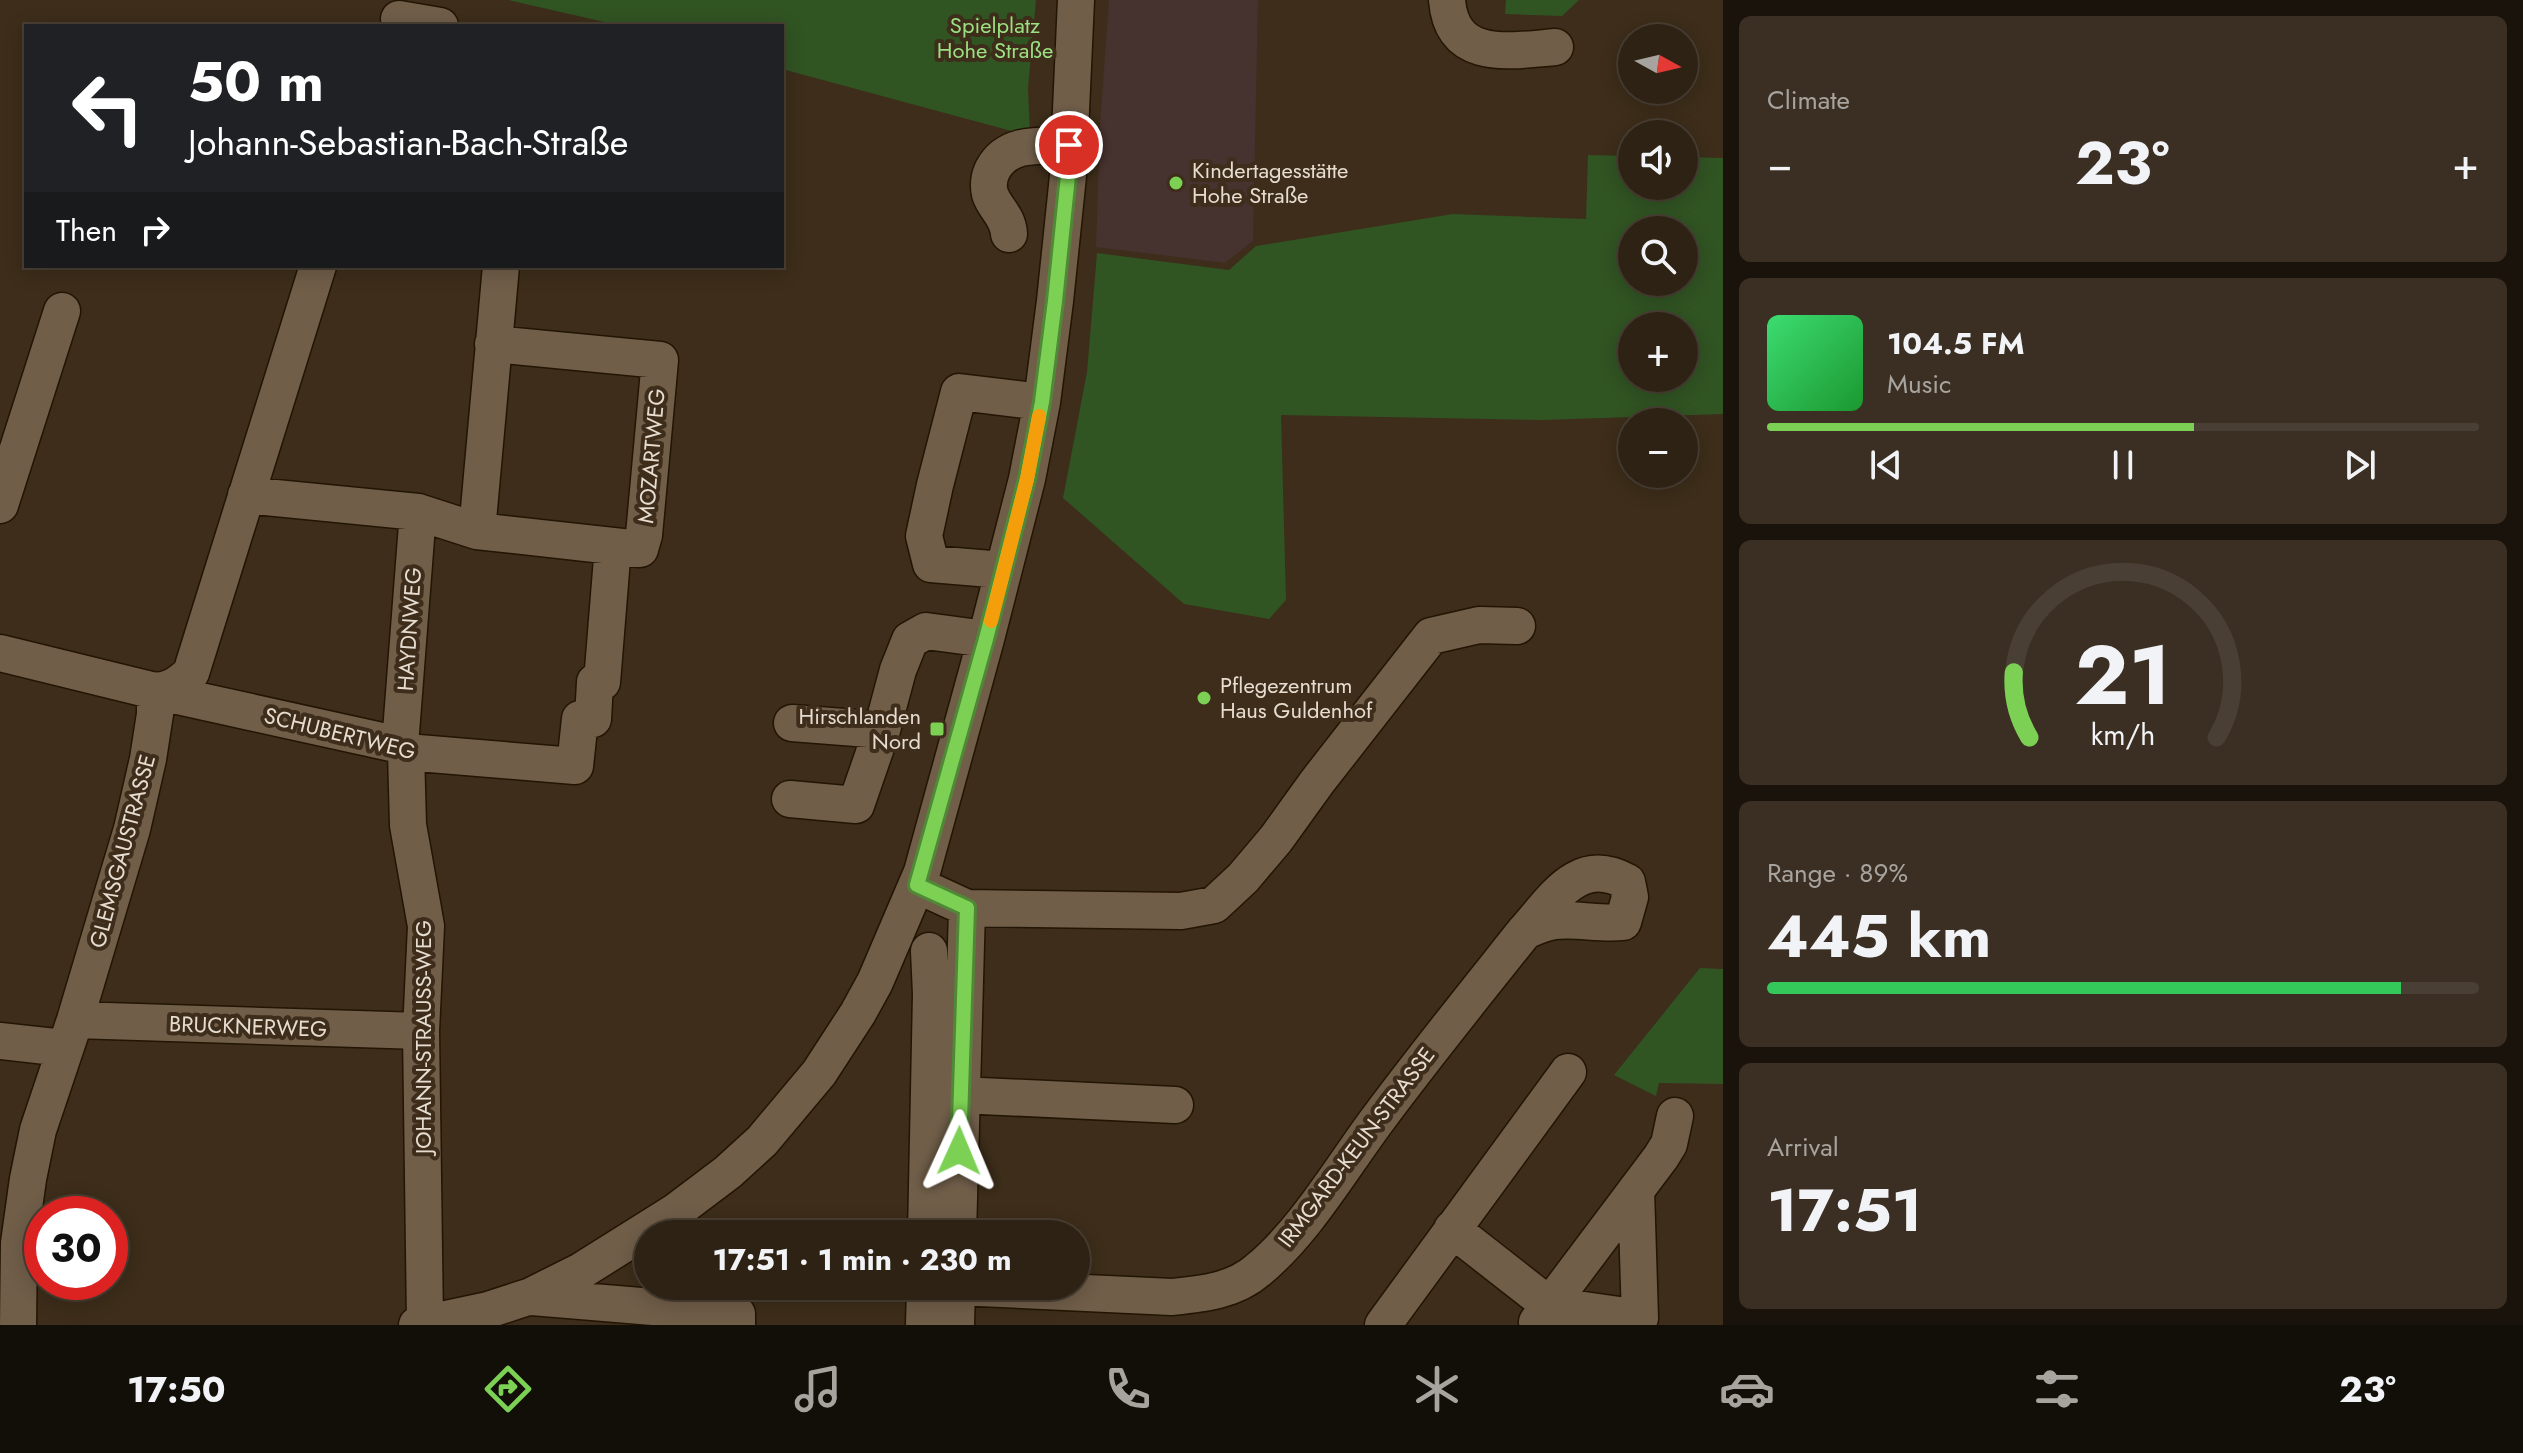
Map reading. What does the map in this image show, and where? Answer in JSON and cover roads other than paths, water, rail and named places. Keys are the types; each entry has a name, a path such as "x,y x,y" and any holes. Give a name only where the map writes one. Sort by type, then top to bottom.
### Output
{"street":[{"path":"683,1220 762,1141 819,1073 875,982 917,885 986,639 1027,479 1042,402 1068,176 1076,0"},
{"path":"1447,0 1453,25 1471,45 1500,50 1555,47"},
{"path":"400,15 433,24"},
{"path":"1009,234 1007,220 989,191 995,165 1014,149 1069,145"},
{"path":"155,691 167,690 191,673 317,268"},
{"path":"477,531 501,268"},
{"path":"0,505 62,311"},
{"name":"MOZARTWEG","path":"246,495 418,512 477,531 640,549 644,535 660,360 493,344"},
{"path":"1003,570 931,564 924,536 935,485 959,392 1042,402"},
{"name":"HAYDNWEG","path":"403,749 418,512"},
{"name":"MOZARTWEG","path":"575,766 580,719 593,719 595,682 602,682 613,546"},
{"path":"917,885 967,908 1181,911 1214,905 1243,878 1276,839 1431,636 1479,625 1517,626"},
{"path":"790,799 856,805 910,640 926,631 986,639"},
{"name":"SCHUBERTWEG","path":"0,653 403,749 575,766"},
{"name":"GLEMSGAUSTRASSE","path":"18,1325 19,1243 38,1130 132,829 148,759 155,691"},
{"path":"792,723 882,730"},
{"name":"JOHANN-STRAUSS-WEG","path":"403,749 408,825 426,926 421,1031 421,1324"},
{"path":"958,1220 967,908"},
{"name":"IRMGARD-KEUN-STRASSE","path":"1090,1293 1172,1297 1204,1294 1249,1277 1292,1236 1416,1067 1525,931"},
{"path":"926,1220 931,994 929,951"},
{"name":"BRUCKNERWEG","path":"0,1041 69,1034 421,1031"},
{"path":"1383,1325 1568,1072"},
{"path":"960,1095 1175,1105"},
{"path":"1542,1315 1669,1144 1675,1116"},
{"path":"1452,1229 1542,1315 1640,1318 1636,1190"},
{"path":"421,1324 488,1310 531,1296 634,1245"},
{"path":"531,1296 634,1297"},
{"path":"692,1300 737,1314 737,1325"},
{"path":"924,1325 925,1300"},
{"path":"956,1325 957,1300"}],"place":[{"name":"Kindertagesstätte Hohe Straße","path":"1176,183"},
{"name":"Pflegezentrum Haus Guldenhof","path":"1204,698"},
{"name":"Hirschlanden Nord","path":"937,729"}],"park label":[{"name":"Spielplatz Hohe Straße","path":"995,38"}]}
